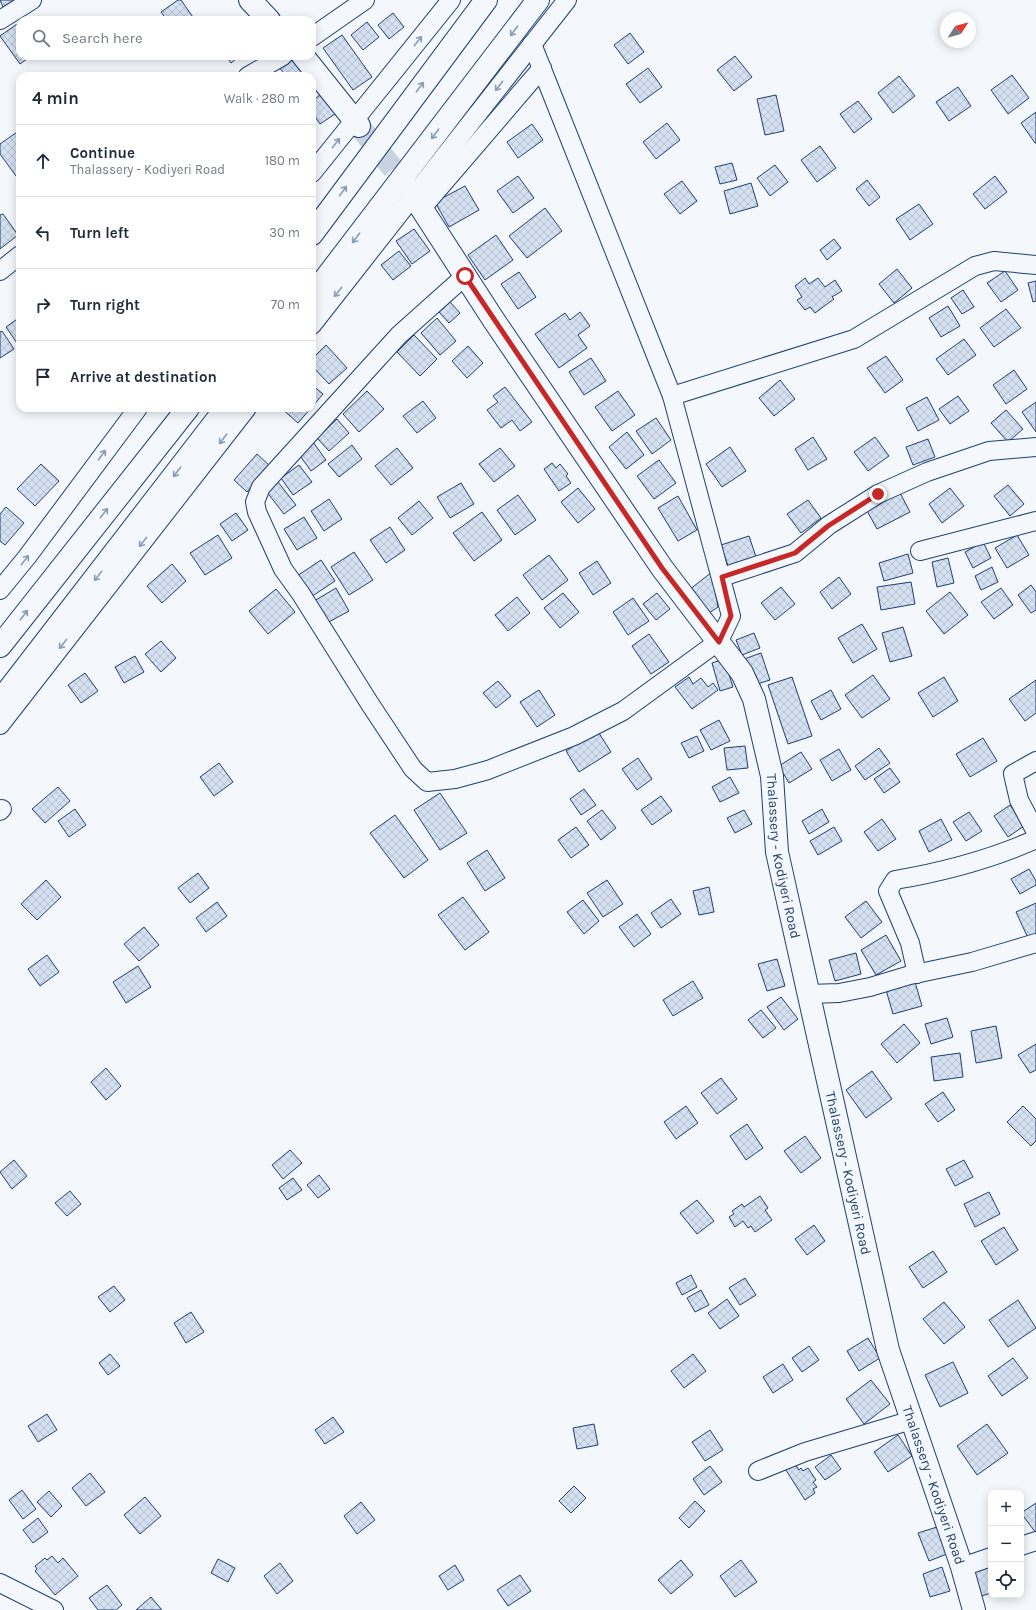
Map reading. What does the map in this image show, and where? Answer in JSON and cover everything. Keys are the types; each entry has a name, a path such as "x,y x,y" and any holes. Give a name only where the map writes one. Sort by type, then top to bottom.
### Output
{"main road":[{"path":"250,0 265,16"},
{"path":"316,229 486,0"},
{"path":"316,291 538,0"},
{"path":"306,60 316,72"},
{"path":"316,72 357,123"},
{"name":"Thalassery - Kodiyeri Road","path":"414,196 465,276 662,568 742,673 754,699 772,776 777,852 888,1350 962,1567 974,1610"},
{"path":"0,646 185,412"},
{"path":"0,701 223,412"}],"street":[{"path":"0,20 32,0"},
{"path":"316,34 364,0"},
{"path":"316,169 357,123 451,0"},
{"path":"316,320 567,0"},
{"path":"465,276 399,335 261,487 255,502 257,512 283,569 301,594 370,704 414,769 427,782 455,779 488,770 524,757 574,736 623,711 719,642 731,616 722,577 672,396 532,44"},
{"path":"255,72 276,60"},
{"path":"414,196 542,68"},
{"path":"0,271 16,258"},
{"path":"672,396 854,339 975,266 994,261 1036,265"},
{"path":"0,590 27,557 135,412"},
{"path":"0,725 244,412"},
{"path":"722,577 795,553 828,526 878,494 927,472 989,451 1036,447"},
{"path":"920,551 1036,521"},
{"path":"917,974 910,943 888,891 895,880 922,875 1006,853 1034,840 1036,832 1019,800 1013,774 1036,761"},
{"path":"809,994 839,993 972,962 1036,943"},
{"path":"758,1471 805,1452 912,1420"},
{"path":"1024,1545 1036,1541"},
{"path":"962,1567 988,1558"},
{"path":"0,1583 54,1610"}],"building":[{"path":"0,0 14,0 3,7"},
{"path":"178,0 181,0 192,16 164,16 161,12"},
{"path":"393,13 404,27 389,39 378,25"},
{"path":"367,22 379,37 363,50 351,35"},
{"path":"16,25 16,58 0,36"},
{"path":"630,33 644,52 628,64 614,45"},
{"path":"342,35 372,77 353,90 323,48"},
{"path":"735,56 752,77 734,91 717,70"},
{"path":"17,60 26,60 20,64"},
{"path":"289,60 297,60 308,72 283,72 279,67"},
{"path":"648,68 662,87 640,103 626,84"},
{"path":"1012,75 1029,98 1008,114 991,90"},
{"path":"899,76 915,96 893,113 878,93"},
{"path":"958,87 971,106 949,121 936,102"},
{"path":"324,92 338,112 320,124 316,118 316,98"},
{"path":"776,95 784,131 765,135 757,99"},
{"path":"858,101 872,119 854,133 840,114"},
{"path":"1036,112 1036,143 1035,143 1021,123"},
{"path":"667,123 680,140 656,159 643,142"},
{"path":"532,124 543,140 518,158 507,142"},
{"path":"16,133 16,176 0,154 0,144"},
{"path":"820,146 836,168 817,182 801,160"},
{"path":"732,163 737,180 720,184 715,167"},
{"path":"775,165 788,182 770,196 757,178"},
{"path":"518,176 534,198 513,213 497,191"},
{"path":"995,176 1007,192 985,209 973,194"},
{"path":"867,180 880,197 869,206 856,189"},
{"path":"682,181 697,201 680,214 664,194"},
{"path":"751,183 758,206 730,214 724,191"},
{"path":"465,186 479,210 449,227 435,202"},
{"path":"919,204 933,224 910,240 896,219"},
{"path":"545,208 562,231 527,258 509,236"},
{"path":"3,214 16,232 16,237 0,249 0,215"},
{"path":"414,229 430,251 412,264 396,241"},
{"path":"496,235 513,260 485,280 468,255"},
{"path":"834,239 841,248 827,260 820,250"},
{"path":"399,251 411,266 393,280 381,265"},
{"path":"897,269 912,288 894,303 879,284"},
{"path":"1005,271 1018,290 1001,302 987,283"},
{"path":"519,272 536,297 518,309 501,284"},
{"path":"805,278 809,284 818,278 825,287 835,280 842,291 832,297 834,299 815,313 810,307 805,310 797,300 802,297 795,286"},
{"path":"1036,281 1036,301 1033,302 1028,283"},
{"path":"963,290 974,307 962,314 951,298"},
{"path":"450,302 460,313 449,323 439,312"},
{"path":"948,306 960,326 941,337 929,318"},
{"path":"1006,309 1021,328 994,347 980,328"},
{"path":"580,312 590,326 578,335 587,348 559,368 535,334 565,313 570,320"},
{"path":"437,318 456,341 440,355 421,333"},
{"path":"16,320 16,342 6,327"},
{"path":"2,331 14,349 0,358 0,332"},
{"path":"414,335 437,359 420,376 397,352"},
{"path":"964,339 976,355 948,375 936,359"},
{"path":"326,345 347,368 329,384 316,370 316,355"},
{"path":"468,346 483,363 467,378 452,361"},
{"path":"886,356 903,380 885,393 867,368"},
{"path":"591,358 606,381 584,395 569,372"},
{"path":"1014,370 1027,389 1006,404 993,385"},
{"path":"780,380 795,399 774,416 759,398"},
{"path":"505,387 532,422 520,431 512,420 501,428 487,410 498,402 493,396"},
{"path":"316,388 323,394 316,402"},
{"path":"367,391 384,409 359,432 343,414"},
{"path":"618,391 635,415 612,431 595,407"},
{"path":"958,396 969,411 950,424 939,409"},
{"path":"927,397 939,420 918,431 906,408"},
{"path":"423,401 436,418 417,433 403,416"},
{"path":"1036,402 1036,432 1022,412"},
{"path":"1006,410 1023,429 1008,442 991,423"},
{"path":"286,412 308,412 298,423"},
{"path":"656,418 671,440 652,454 636,431"},
{"path":"337,419 349,433 329,451 317,438"},
{"path":"627,432 644,455 626,469 609,447"},
{"path":"813,437 827,459 808,470 795,449"},
{"path":"875,437 889,456 868,471 854,452"},
{"path":"928,439 935,457 913,465 906,447"},
{"path":"313,442 326,460 311,471 298,453"},
{"path":"352,445 362,459 339,477 328,464"},
{"path":"730,447 746,471 722,487 706,464"},
{"path":"397,448 413,468 391,485 375,466"},
{"path":"500,448 515,466 494,482 479,464"},
{"path":"257,454 270,466 247,492 234,480"},
{"path":"659,460 676,483 654,499 637,476"},
{"path":"552,463 556,468 560,464 568,474 566,476 571,483 559,491 544,469"},
{"path":"41,464 59,481 35,506 17,489"},
{"path":"299,465 312,482 293,495 281,478"},
{"path":"278,482 296,505 284,514 266,491"},
{"path":"461,483 474,504 450,518 437,497"},
{"path":"1008,485 1024,504 1010,516 994,496"},
{"path":"578,488 595,509 578,523 561,502"},
{"path":"950,488 964,506 942,523 929,504"},
{"path":"898,489 910,512 877,529 865,507"},
{"path":"518,495 536,520 515,535 497,510"},
{"path":"678,496 697,530 678,541 658,508"},
{"path":"329,499 342,519 324,531 311,511"},
{"path":"808,500 821,518 801,533 787,514"},
{"path":"419,501 433,518 412,535 398,518"},
{"path":"6,507 24,523 5,545 0,541 0,514"},
{"path":"482,512 502,540 474,561 453,533"},
{"path":"236,513 248,530 232,541 220,524"},
{"path":"304,517 317,538 297,550 284,529"},
{"path":"390,527 405,550 386,563 370,540"},
{"path":"218,535 232,558 205,575 190,553"},
{"path":"1017,535 1029,555 1007,568 995,548"},
{"path":"749,536 756,557 728,566 721,545"},
{"path":"983,542 991,558 973,568 965,552"},
{"path":"354,552 373,580 349,595 331,567"},
{"path":"908,554 913,573 884,581 879,563"},
{"path":"549,555 568,580 542,600 523,575"},
{"path":"948,558 954,583 937,587 932,562"},
{"path":"321,560 335,581 311,597 297,576"},
{"path":"597,561 611,583 593,595 579,573"},
{"path":"172,564 186,581 162,603 147,586"},
{"path":"992,567 998,582 981,590 975,576"},
{"path":"712,572 718,607 709,613 689,590"},
{"path":"839,577 851,594 832,609 820,592"},
{"path":"911,582 915,604 881,610 877,587"},
{"path":"1031,585 1036,592 1036,610 1031,613 1018,595"},
{"path":"781,587 795,604 775,620 761,603"},
{"path":"336,588 349,611 327,623 314,601"},
{"path":"1001,588 1013,605 994,619 981,602"},
{"path":"276,589 295,612 268,634 249,611"},
{"path":"950,592 968,615 944,634 926,611"},
{"path":"563,593 579,612 560,628 544,608"},
{"path":"657,593 670,609 656,620 643,604"},
{"path":"517,597 530,613 508,631 495,615"},
{"path":"633,598 649,621 628,635 613,612"},
{"path":"862,624 877,649 853,663 838,638"},
{"path":"903,627 912,656 890,662 882,633"},
{"path":"754,633 760,648 742,655 736,640"},
{"path":"649,634 669,662 651,674 632,646"},
{"path":"161,641 176,658 161,672 145,654"},
{"path":"761,653 770,680 754,685 744,659"},
{"path":"135,656 144,672 124,683 115,667"},
{"path":"724,659 733,687 720,691 712,663"},
{"path":"85,673 98,691 81,703 68,685"},
{"path":"873,675 890,699 862,718 845,695"},
{"path":"689,677 693,684 701,678 708,687 713,683 718,690 692,709 675,687"},
{"path":"792,677 812,736 788,744 768,685"},
{"path":"944,677 958,701 933,717 918,693"},
{"path":"1036,680 1036,713 1025,721 1009,699"},
{"path":"498,681 511,696 496,708 483,693"},
{"path":"539,690 555,715 537,727 520,702"},
{"path":"831,690 841,709 821,720 811,701"},
{"path":"719,720 730,741 711,750 700,730"},
{"path":"597,730 611,752 579,772 566,751"},
{"path":"697,736 704,751 689,758 681,743"},
{"path":"983,738 997,761 970,777 956,754"},
{"path":"745,746 748,768 727,770 724,748"},
{"path":"879,748 890,763 865,780 855,766"},
{"path":"839,749 851,770 832,781 820,760"},
{"path":"801,752 812,769 789,783 779,766"},
{"path":"638,758 652,779 637,790 622,769"},
{"path":"219,763 233,782 214,796 200,777"},
{"path":"890,768 900,782 884,793 874,779"},
{"path":"730,777 739,793 720,802 712,787"},
{"path":"58,787 70,801 45,823 32,809"},
{"path":"584,789 596,805 581,815 570,799"},
{"path":"440,793 467,833 440,850 414,810"},
{"path":"661,796 672,811 652,825 641,810"},
{"path":"1010,805 1024,826 1008,837 994,816"},
{"path":"75,809 86,825 69,837 58,821"},
{"path":"822,809 829,822 809,834 802,821"},
{"path":"602,810 616,828 601,840 587,821"},
{"path":"744,810 752,824 735,833 727,818"},
{"path":"969,812 982,831 966,841 953,822"},
{"path":"395,815 428,860 404,878 370,833"},
{"path":"882,819 896,839 878,851 864,832"},
{"path":"941,819 952,840 929,852 919,831"},
{"path":"576,827 589,845 571,858 558,840"},
{"path":"834,827 842,841 818,855 810,841"},
{"path":"487,850 505,878 485,891 467,863"},
{"path":"1029,869 1036,881 1036,885 1020,894 1011,879"},
{"path":"198,873 209,888 190,903 178,888"},
{"path":"46,880 61,897 37,920 21,904"},
{"path":"607,880 623,904 603,917 587,893"},
{"path":"709,887 714,912 699,915 693,891"},
{"path":"463,897 489,932 465,950 438,915"},
{"path":"671,899 681,914 661,928 651,913"},
{"path":"583,900 599,921 584,934 567,912"},
{"path":"866,901 882,922 861,938 845,917"},
{"path":"217,902 227,916 206,932 196,918"},
{"path":"1036,903 1036,935 1028,938 1016,912"},
{"path":"637,914 651,934 634,947 619,927"},
{"path":"144,927 159,945 139,961 124,944"},
{"path":"886,935 901,961 876,975 861,950"},
{"path":"856,953 861,974 835,981 829,960"},
{"path":"47,955 59,972 40,986 28,969"},
{"path":"777,959 785,986 767,991 758,964"},
{"path":"138,966 151,987 126,1003 113,982"},
{"path":"693,981 703,998 673,1016 663,1000"},
{"path":"915,982 922,1006 893,1014 886,990"},
{"path":"781,997 798,1019 784,1030 767,1007"},
{"path":"761,1010 776,1028 763,1038 748,1020"},
{"path":"947,1018 953,1037 931,1044 925,1024"},
{"path":"904,1024 920,1043 897,1063 881,1044"},
{"path":"996,1026 1002,1058 976,1063 971,1031"},
{"path":"1036,1044 1036,1070 1030,1073 1018,1055"},
{"path":"960,1053 963,1077 934,1081 931,1057"},
{"path":"106,1068 121,1086 106,1100 91,1082"},
{"path":"872,1071 892,1099 866,1118 846,1090"},
{"path":"721,1078 737,1099 717,1114 701,1093"},
{"path":"943,1092 955,1110 938,1122 925,1104"},
{"path":"686,1106 698,1123 676,1139 664,1122"},
{"path":"1023,1106 1036,1119 1036,1141 1031,1146 1007,1122"},
{"path":"747,1124 763,1148 746,1160 730,1136"},
{"path":"805,1136 821,1158 801,1173 784,1151"},
{"path":"290,1150 302,1163 283,1179 272,1165"},
{"path":"14,1160 27,1176 12,1189 0,1172"},
{"path":"964,1160 973,1177 955,1186 946,1169"},
{"path":"319,1175 330,1189 318,1198 307,1185"},
{"path":"293,1178 302,1190 287,1200 279,1188"},
{"path":"70,1191 81,1204 67,1216 55,1203"},
{"path":"989,1192 1000,1214 975,1227 964,1204"},
{"path":"760,1196 768,1208 765,1210 772,1220 755,1232 751,1226 748,1228 743,1221 735,1227 729,1217 734,1214 732,1211 742,1204 744,1207"},
{"path":"697,1200 714,1221 697,1234 680,1213"},
{"path":"814,1225 825,1241 807,1255 795,1239"},
{"path":"1004,1227 1018,1250 996,1265 981,1241"},
{"path":"933,1251 947,1272 923,1288 909,1267"},
{"path":"691,1275 697,1287 682,1295 676,1283"},
{"path":"745,1278 756,1295 740,1305 729,1288"},
{"path":"114,1286 125,1300 110,1312 98,1297"},
{"path":"701,1290 709,1305 695,1312 687,1298"},
{"path":"727,1299 739,1316 720,1329 708,1313"},
{"path":"1018,1300 1036,1328 1008,1347 989,1320"},
{"path":"944,1302 965,1327 944,1344 923,1319"},
{"path":"191,1312 204,1332 186,1343 174,1323"},
{"path":"868,1338 880,1358 859,1371 847,1351"},
{"path":"809,1346 819,1360 802,1372 792,1358"},
{"path":"110,1354 120,1366 108,1375 99,1363"},
{"path":"693,1354 706,1371 684,1388 671,1371"},
{"path":"1013,1358 1028,1378 1002,1396 988,1376"},
{"path":"953,1362 968,1393 940,1407 925,1375"},
{"path":"783,1364 793,1380 773,1393 763,1377"},
{"path":"871,1380 890,1404 864,1424 846,1399"},
{"path":"47,1414 57,1430 38,1442 28,1426"},
{"path":"333,1417 344,1432 325,1444 315,1430"},
{"path":"594,1424 598,1445 577,1449 573,1428"},
{"path":"987,1424 1008,1453 977,1475 957,1446"},
{"path":"710,1430 723,1450 705,1461 692,1442"},
{"path":"898,1435 912,1456 888,1472 874,1452"},
{"path":"831,1455 841,1469 825,1480 815,1467"},
{"path":"793,1461 799,1470 801,1468 803,1471 808,1468 816,1480 813,1482 817,1487 813,1489 815,1493 805,1500 784,1467"},
{"path":"710,1466 722,1482 704,1495 693,1479"},
{"path":"90,1473 105,1492 86,1506 72,1488"},
{"path":"574,1486 586,1498 571,1513 559,1501"},
{"path":"22,1490 36,1509 23,1519 9,1500"},
{"path":"49,1491 62,1506 51,1517 37,1502"},
{"path":"145,1497 161,1516 140,1534 124,1515"},
{"path":"695,1501 705,1511 689,1528 679,1518"},
{"path":"361,1502 375,1520 357,1534 344,1516"},
{"path":"1036,1503 1036,1533 1024,1517 1024,1511"},
{"path":"38,1518 48,1532 33,1543 23,1530"},
{"path":"937,1527 947,1554 929,1561 918,1533"},
{"path":"52,1556 58,1563 63,1558 78,1576 55,1595 35,1571 37,1569 35,1566 45,1558 47,1560"},
{"path":"218,1559 235,1568 228,1582 211,1573"},
{"path":"681,1560 693,1575 671,1594 658,1580"},
{"path":"741,1560 757,1582 735,1597 720,1576"},
{"path":"280,1563 293,1581 277,1594 264,1576"},
{"path":"455,1565 464,1580 448,1590 439,1576"},
{"path":"942,1567 950,1591 930,1597 923,1574"},
{"path":"988,1567 988,1594 975,1598 968,1572"},
{"path":"520,1575 531,1591 508,1606 497,1590"},
{"path":"107,1585 122,1605 116,1610 98,1610 89,1598"},
{"path":"151,1597 162,1610 136,1610"}],"tunnel":[{"path":"359,126 407,186"}],"route":[{"path":"465,276 662,568 719,642 731,616 722,577 795,553 828,526 878,494"}]}
